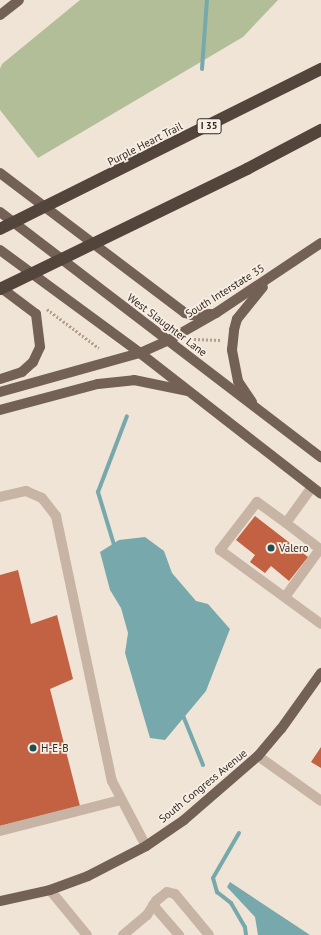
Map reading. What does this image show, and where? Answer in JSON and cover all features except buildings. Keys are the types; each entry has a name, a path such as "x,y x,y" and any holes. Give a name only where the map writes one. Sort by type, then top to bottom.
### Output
{"highway":[{"name":"Purple Heart Trail","path":"0,229 97,182 321,69"},
{"path":"0,288 145,219 321,130"}],"main road":[{"path":"1,15 19,0"},
{"path":"0,173 186,313 192,315 216,313"},
{"name":"West Slaughter Lane","path":"0,212 167,341 321,457"},
{"name":"South Interstate 35","path":"0,392 140,353 167,341 216,313 321,243"},
{"path":"0,250 140,353 321,494"},
{"path":"256,408 238,381 232,350 234,330 237,318 276,274"},
{"path":"0,288 36,314 40,347 33,362 22,372 0,379"},
{"path":"0,410 63,391 134,380 189,391"},
{"name":"South Congress Avenue","path":"0,901 50,890 88,876 146,846 184,820 258,756 281,729 321,673"}],"lane":[{"path":"286,523 312,487"},
{"path":"0,498 26,491 42,498 56,516 112,781 146,846"},
{"path":"285,597 320,549 257,502 220,550 321,624"},
{"path":"258,756 321,801"},
{"path":"0,831 121,800"},
{"path":"50,890 82,934"},
{"path":"123,935 147,915 154,905 167,892 172,892 209,935"},
{"path":"154,905 179,935"}],"path":[{"path":"45,308 99,348"},
{"path":"193,339 224,340"}],"green space":[{"path":"80,0 278,0 243,37 38,158 0,110 0,69 2,64"}],"water":[{"path":"145,537 164,551 172,573 196,601 208,604 230,629 206,691 165,740 150,738 125,653 128,633 121,608 110,590 100,552 119,540"},
{"path":"230,882 310,935 258,935 255,917 227,887"}],"waterway":[{"path":"202,69 207,0"},
{"path":"115,548 98,492 127,416"},
{"path":"182,713 203,765"},
{"path":"239,833 213,878 217,892 231,903 245,927 246,935"}],"place":[{"name":"Valero","path":"271,548"},
{"name":"H-E-B","path":"33,748"}]}
